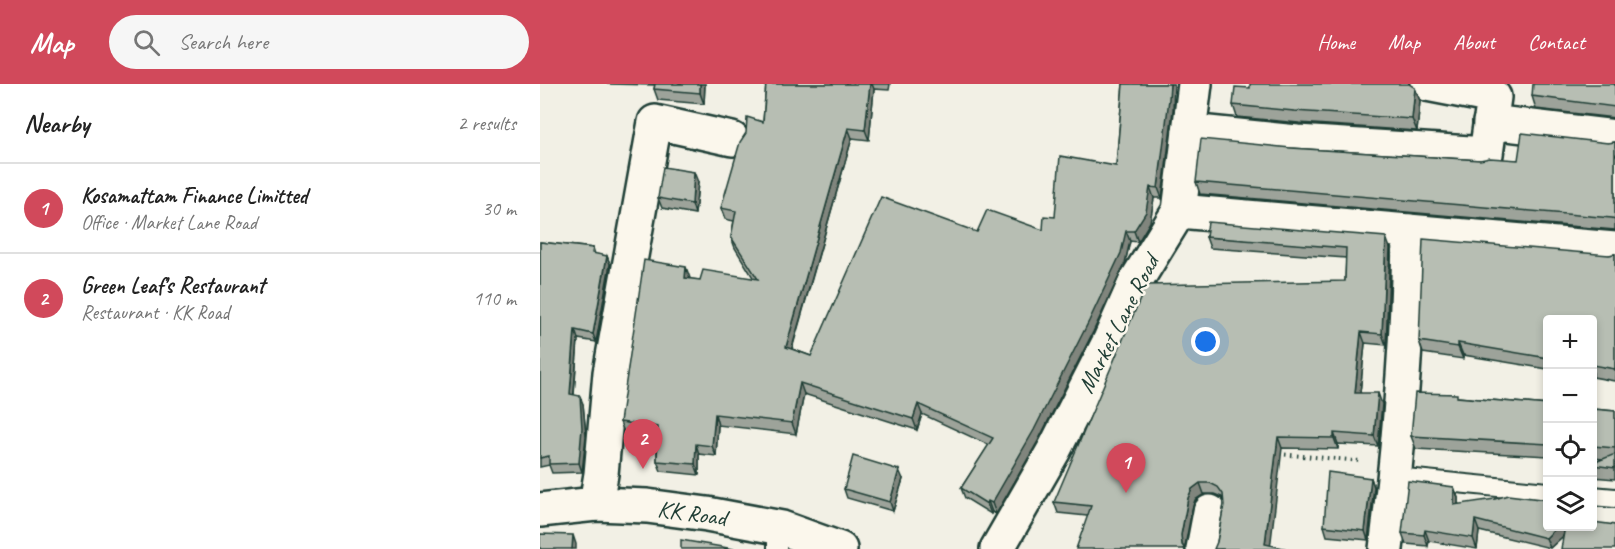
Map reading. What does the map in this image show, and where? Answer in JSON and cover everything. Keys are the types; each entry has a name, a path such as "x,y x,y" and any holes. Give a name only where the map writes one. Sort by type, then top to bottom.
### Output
{"street":[{"name":"Market Lane Road","path":"997,549 1054,450 1110,339 1136,281 1179,211 1195,84"},
{"path":"1189,131 1308,143 1486,154 1494,98 1427,84"},
{"path":"596,504 610,373 655,122 732,139"},
{"path":"1490,122 1615,137"},
{"path":"1179,211 1615,249"},
{"path":"1386,549 1395,470 1408,297 1409,231"},
{"name":"KK Road","path":"540,510 596,504 677,510 777,538 819,540 840,549"},
{"path":"1203,549 1210,512"}],"lane":[{"path":"1395,470 1543,491"},
{"path":"1597,496 1615,498"}],"path":[{"path":"1270,453 1395,470"}],"building":[{"path":"655,84 700,84 700,93 654,89"},
{"path":"766,84 870,84 865,130 848,128 786,347 811,356 881,197 977,232 987,210 1043,230 1044,216 1055,217 1060,156 1116,166 1123,84 1170,84 1158,188 1150,187 1146,212 1134,231 1126,231 1121,253 1089,321 1034,430 992,503 988,501 987,504 961,488 993,438 918,404 913,419 800,383 792,423 715,414 712,446 696,444 695,464 657,461 658,427 620,422 644,260 686,267 685,278 700,280 703,270 758,279 731,237 736,211 721,208 740,142 746,133 747,117 763,122"},
{"path":"1250,84 1409,84 1415,88 1412,119 1233,105 1235,87 1250,88"},
{"path":"1533,84 1615,84 1615,107 1532,96"},
{"path":"1522,133 1615,142 1615,219 1196,182 1201,139 1291,148 1480,160 1490,158 1518,160"},
{"path":"663,167 694,172 692,204 658,198"},
{"path":"1208,222 1386,237 1382,334 1361,332 1355,393 1378,393 1374,436 1334,433 1334,438 1278,437 1265,544 1288,549 1214,549 1224,505 1223,494 1218,487 1210,483 1200,483 1192,489 1188,498 1181,535 1185,549 1076,549 1091,506 1054,502 1146,285 1345,281 1346,248 1206,237"},
{"path":"1423,239 1615,254 1615,369 1597,366 1597,315 1543,315 1543,357 1458,343 1458,347 1419,341"},
{"path":"540,242 593,248 592,253 607,256 593,334 575,330 570,394 580,396 582,428 579,463 549,464 549,456 540,458"},
{"path":"1415,393 1457,394 1457,397 1543,405 1543,444 1411,436"},
{"path":"1597,409 1615,411 1615,448 1597,446"},
{"path":"1615,454 1615,468 1597,466 1597,461"},
{"path":"853,456 899,470 890,502 844,489"},
{"path":"1328,472 1371,478 1365,531 1324,526"},
{"path":"1408,481 1454,487 1454,505 1508,495 1543,499 1543,531 1553,531 1546,538 1475,520 1473,538 1425,530 1424,535 1402,533"},
{"path":"1597,523 1615,525 1615,549 1561,549 1564,531 1597,531"},
{"path":"540,534 573,535 572,549 540,549"},
{"path":"681,540 734,549 681,549"}],"place":[{"name":"Green Leaf's Restaurant","path":"643,469"},
{"name":"Kosamattam Finance Limitted","path":"1126,493"}]}
